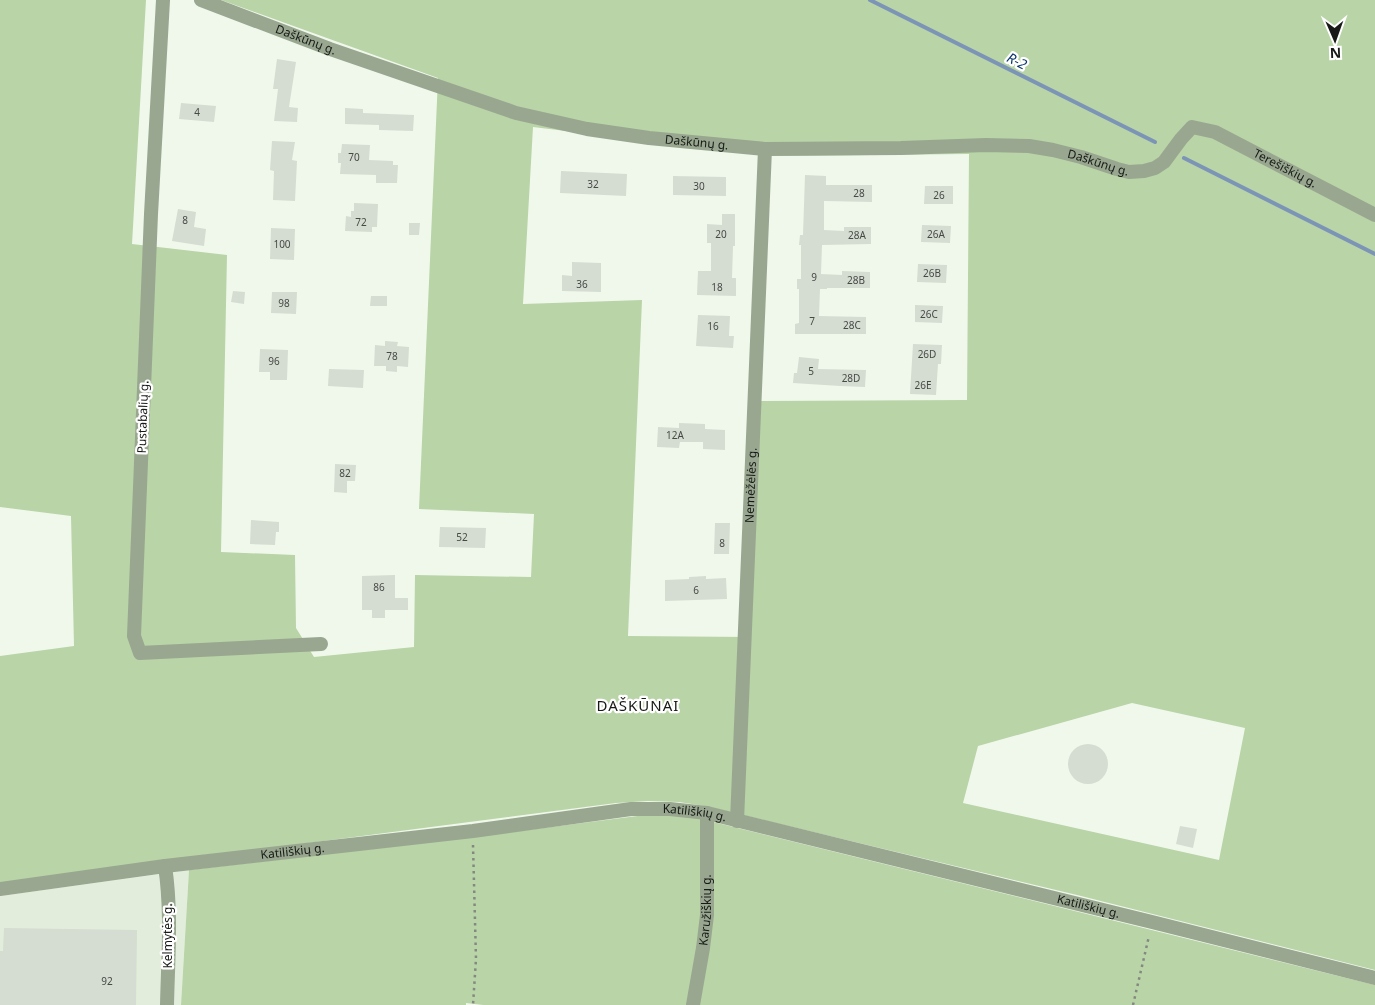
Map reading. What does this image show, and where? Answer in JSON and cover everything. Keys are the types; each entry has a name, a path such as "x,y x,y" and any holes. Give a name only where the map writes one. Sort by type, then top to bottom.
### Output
{"street":[{"name":"Pustabalių g.","path":"163,0 151,223 134,636 140,653 321,644"},
{"name":"Daškūnų g.","path":"200,0 330,49 516,113 587,129 650,138 765,149 1019,146 1053,150 1129,172 1155,168 1164,162 1192,127"},
{"name":"Terešiškių g.","path":"1192,127 1215,132 1375,215"},
{"name":"Nemėžėlės g.","path":"737,821 765,149"},
{"name":"Katiliškių g.","path":"0,889 165,866 472,831 632,809 670,809 707,813 1375,978"},
{"name":"Karužiškių g.","path":"693,1005 708,915 707,813"},
{"name":"Kelmytės g.","path":"165,866 168,884 167,1005"}],"path":[{"path":"472,831 476,959 474,1005"},
{"path":"1133,1005 1152,922"}],"shaded area":[{"path":"189,870 181,1005 0,1005 0,896"}],"green space":[{"path":"0,0 146,0 132,244 227,255 221,552 295,555 296,628 314,657 414,647 415,575 531,577 534,514 419,509 438,78 221,0 1375,0 1375,970 1077,895 705,806 679,802 616,803 0,883 0,656 74,646 71,516 0,507","holes":["533,127 771,156 969,154 967,400 761,401 749,637 628,636 642,300 523,304","1132,703 1245,728 1219,860 963,803 978,746"]},
{"path":"653,814 693,817 1375,985 1375,1005 483,1005 466,1003 466,1005 181,1005 189,870"}],"building":[{"path":"277,59 296,62 289,107 298,108 297,122 274,121 278,89 273,89"},
{"path":"181,103 216,106 214,122 179,119"},
{"path":"345,108 363,109 363,113 414,115 413,131 379,130 379,125 345,124"},
{"path":"272,141 295,142 292,160 297,161 295,201 273,200 274,171 270,170"},
{"path":"342,144 370,145 369,160 393,161 393,165 398,165 397,183 376,183 376,175 340,174 341,163 338,163 338,153 341,153"},
{"path":"561,171 627,174 626,196 560,193"},
{"path":"805,175 826,176 826,185 872,185 872,202 824,201 824,230 844,231 844,227 871,227 871,244 822,245 821,274 842,275 842,271 870,272 870,288 820,289 819,316 866,317 866,334 795,334 795,324 799,323 799,289 797,289 797,279 801,279 801,245 799,245 800,235 803,235"},
{"path":"673,176 726,177 726,196 673,195"},
{"path":"925,186 953,186 953,204 924,204"},
{"path":"354,203 378,204 377,227 372,227 372,232 345,231 346,216 351,217 351,211 354,211"},
{"path":"178,209 196,212 194,227 206,229 204,246 172,241"},
{"path":"722,214 735,214 732,278 736,278 736,296 697,295 698,271 711,271 711,243 707,243 707,224 722,225"},
{"path":"409,223 420,223 419,235 409,235"},
{"path":"922,225 951,226 950,243 921,242"},
{"path":"271,228 295,229 294,260 270,259"},
{"path":"572,262 601,263 601,292 562,291 562,275 572,276"},
{"path":"918,264 947,265 946,283 917,282"},
{"path":"233,291 245,292 244,304 231,302"},
{"path":"272,292 297,292 296,314 271,313"},
{"path":"371,296 387,296 387,306 370,306"},
{"path":"915,305 943,306 942,323 915,322"},
{"path":"698,315 730,316 729,336 734,336 733,348 696,346"},
{"path":"385,341 398,342 397,346 409,347 408,367 397,366 397,372 386,371 386,366 374,366 375,345 385,346"},
{"path":"913,344 942,345 941,364 938,364 936,395 910,394"},
{"path":"260,349 288,350 287,380 270,380 270,372 259,372"},
{"path":"799,357 819,359 818,369 866,370 865,387 793,383 794,373 797,373"},
{"path":"329,369 364,370 363,388 328,386"},
{"path":"679,423 705,424 705,429 725,430 725,450 703,449 703,442 680,442 679,448 657,447 658,427 679,428"},
{"path":"335,464 356,465 355,481 347,481 347,493 334,492"},
{"path":"251,520 279,522 279,532 276,532 275,545 250,544"},
{"path":"715,523 730,523 729,554 714,554"},
{"path":"440,527 486,528 485,548 439,547"},
{"path":"395,575 395,598 408,598 408,610 385,610 385,618 372,618 372,610 362,610 362,576"},
{"path":"706,576 706,579 726,578 727,599 665,601 665,580"},
{"path":"1088,744 1102,750 1108,764 1102,778 1088,784 1074,778 1068,764 1074,750"},
{"path":"1180,826 1197,829 1193,848 1176,844"},
{"path":"4,928 137,930 136,1005 0,1005 0,951 3,951"}],"waterway":[{"name":"R-2","path":"870,0 1155,142"},
{"name":"R-2","path":"1184,158 1375,254"}],"district":[{"name":"DAŠKŪNAI","path":"638,706"}]}
